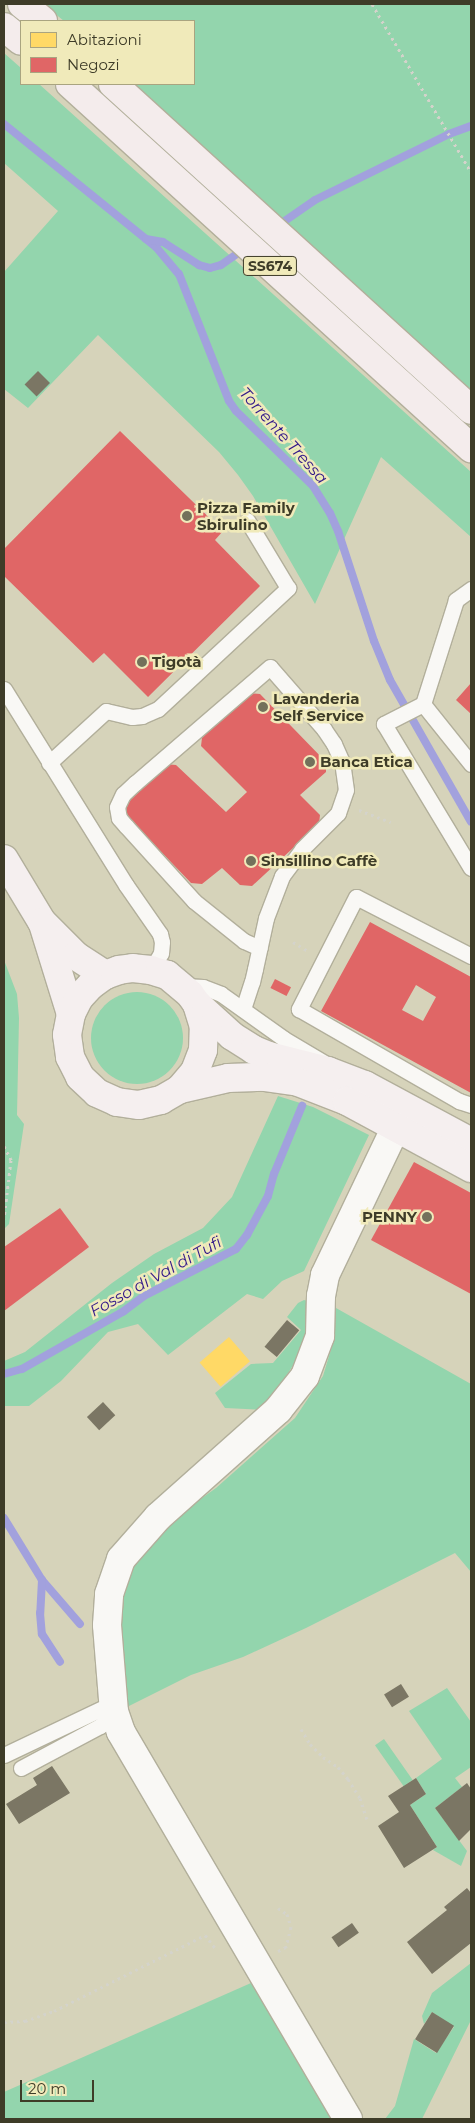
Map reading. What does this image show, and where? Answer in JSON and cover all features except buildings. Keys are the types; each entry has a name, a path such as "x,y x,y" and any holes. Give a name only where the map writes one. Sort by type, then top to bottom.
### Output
{"highway":[{"path":"22,4 42,20"},
{"path":"4,27 20,40"},
{"name":"SS674","path":"71,85 471,448"},
{"name":"SS674","path":"114,85 471,410"}],"main road":[{"path":"4,859 42,922 71,1014"},
{"path":"42,922 72,952 105,975"},
{"path":"471,1142 376,1090 340,1075 254,1050 232,1036 167,975 151,970 133,968 105,975 90,985 79,998 71,1014 67,1035 70,1058 80,1077 96,1093 117,1102 139,1105 161,1100 180,1089 240,1077 286,1080 331,1094 471,1168"},
{"path":"180,1089 195,1071 203,1050 204,1027 189,995"}],"street":[{"path":"348,2119 130,1751 114,1708 107,1625 109,1594 121,1559 158,1517 265,1422 297,1388 305,1376 318,1346 325,1274 396,1127"}],"lane":[{"path":"48,763 106,711 132,717 142,716 158,709 288,588 247,520"},
{"path":"471,589 456,600 424,704 384,724 471,868"},
{"path":"243,1009 260,948 266,918 282,876 291,861 330,822 342,804 346,779 342,762 334,744 324,729 270,667 135,783 118,801 117,807 119,818 194,901 244,941 260,948"},
{"path":"4,690 48,763 160,934 162,942 161,953 151,970"},
{"path":"424,704 471,764"},
{"path":"471,956 356,897 299,1009 459,1101 471,1105"},
{"path":"189,995 212,990 243,1009 278,1035 315,1056 340,1075"},
{"path":"4,1755 114,1708"},
{"path":"21,1768 100,1726 114,1708"}],"path":[{"path":"372,4 471,172"},
{"path":"342,804 391,822"},
{"path":"4,1146 11,1160 4,1219"},
{"path":"301,1729 310,1744 323,1758 338,1766 348,1779 360,1798 367,1819"},
{"path":"254,1960 286,1947 291,1927 287,1914 278,1908"},
{"path":"4,2022 24,2021 54,2011 205,1935 221,1955"}],"green space":[{"path":"43,4 471,4 471,390 135,85 195,85 195,20 63,20"},
{"path":"4,53 20,67 20,85 40,85 471,472 471,537 381,457 315,604 253,496 238,475 219,452 98,335 28,408 4,389 4,272 58,211 4,163"},
{"path":"4,960 17,994 19,1018 17,1115 24,1124 9,1224 4,1229"},
{"path":"137,992 155,996 169,1006 179,1020 183,1038 179,1056 169,1070 155,1080 137,1084 119,1080 105,1070 95,1056 91,1038 95,1020 105,1006 119,996"},
{"path":"278,1096 313,1107 369,1135 304,1271 282,1281 263,1299 247,1294 168,1355 138,1324 108,1332 61,1381 29,1406 4,1406 4,1361 25,1352 112,1283 154,1254 203,1228 232,1197"},
{"path":"304,1300 311,1302 305,1347 264,1410 225,1408 215,1393 251,1364 273,1363 301,1330 287,1317 298,1303"},
{"path":"336,1308 471,1384 471,1572 455,1553 306,1628 243,1657 191,1675 127,1707 119,1607 133,1563 160,1528 216,1488 295,1418 323,1376 332,1346"},
{"path":"447,1688 471,1722 471,1767 455,1778 462,1787 435,1808 467,1851 461,1866 433,1850 437,1847 410,1805 426,1794 416,1778 442,1759 409,1711"},
{"path":"384,1739 413,1780 404,1786 375,1745"},
{"path":"471,1963 471,2020 422,2119 385,2119 395,2106 414,2039 436,2053 454,2027 432,2012 424,2024 422,2016 432,1993"},
{"path":"251,1983 334,2119 4,2119 4,2092"}],"waterway":[{"name":"Torrente Tressa","path":"4,124 156,247 179,274 229,401 236,411 313,486 330,513 338,531 374,641 390,680 471,822"},
{"path":"276,227 315,200 449,134 471,126"},
{"path":"146,239 163,242 199,265 210,268 221,265 244,249"},
{"name":"Fosso di Val di Tufi","path":"4,1374 22,1369 124,1311 144,1296 236,1249 247,1235 268,1196 274,1174 302,1106"},
{"path":"4,1518 42,1580 80,1624"},
{"path":"42,1580 40,1613 42,1634 60,1662"}],"place":[{"name":"Pizza Family Sbirulino","path":"187,516"},
{"name":"Tigotà","path":"142,662"},
{"name":"Lavanderia Self Service","path":"263,707"},
{"name":"Banca Etica","path":"310,762"},
{"name":"Sinsillino Caffè","path":"251,861"},
{"name":"PENNY","path":"427,1217"}]}
